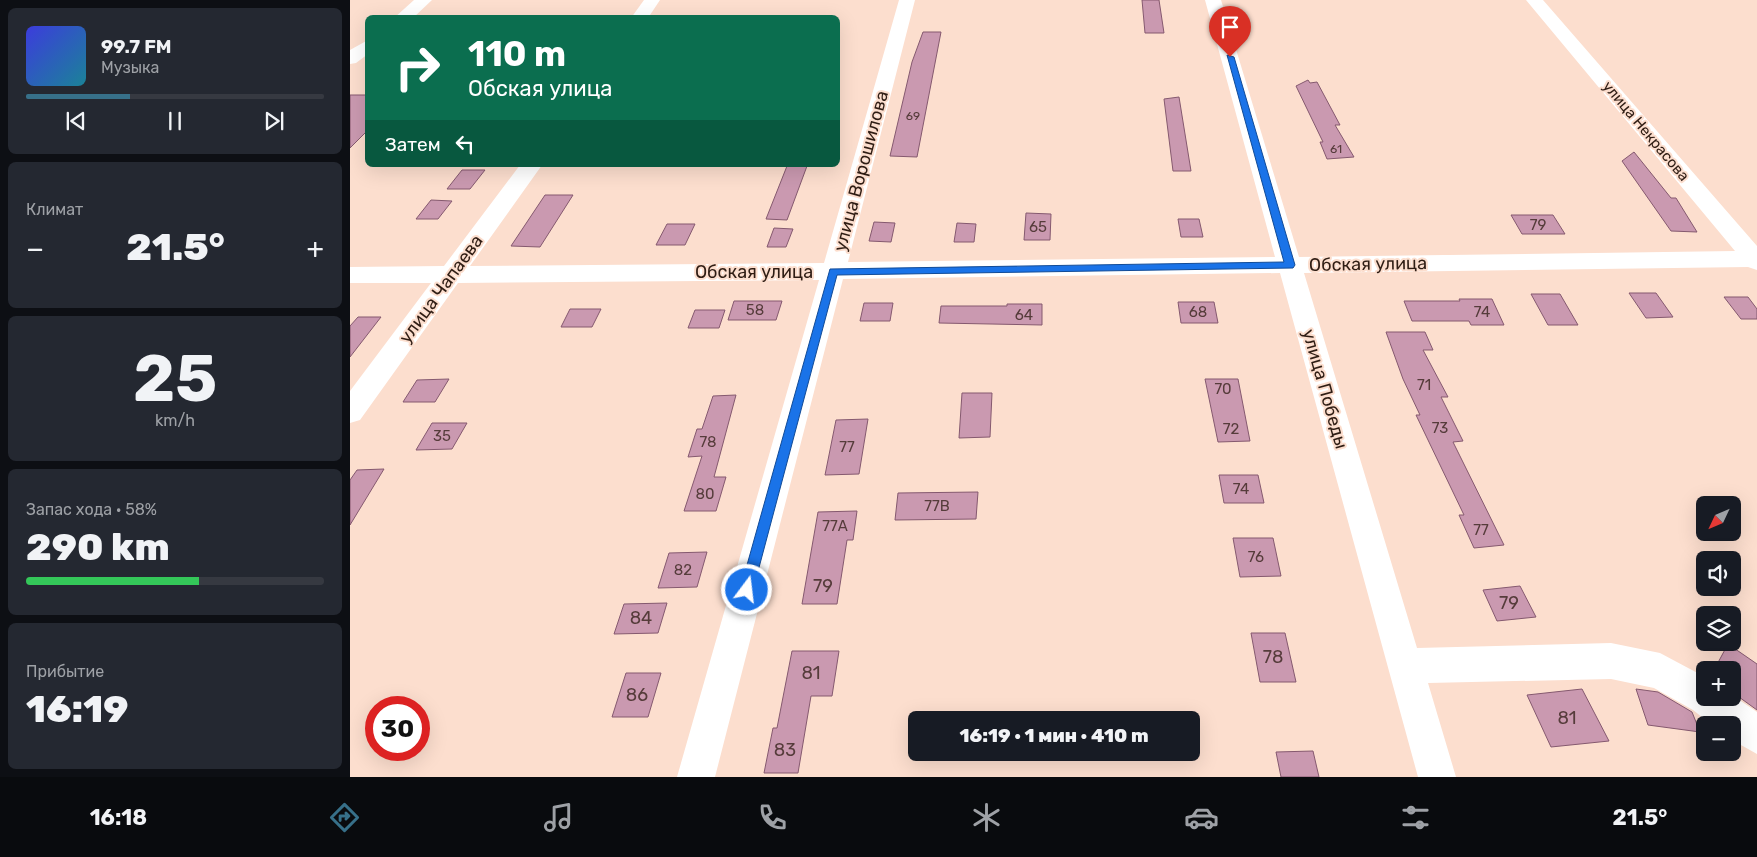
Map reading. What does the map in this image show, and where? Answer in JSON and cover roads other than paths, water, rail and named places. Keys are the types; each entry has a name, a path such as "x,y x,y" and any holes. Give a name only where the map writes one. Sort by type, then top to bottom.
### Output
{"street":[{"path":"406,15 424,0"},
{"path":"641,15 652,0"},
{"name":"улица Ворошилова","path":"696,777 907,0"},
{"name":"улица Победы","path":"1213,0 1437,777"},
{"name":"улица Некрасова","path":"1534,0 1756,260"},
{"path":"350,59 365,47"},
{"name":"улица Чапаева","path":"350,412 530,167"},
{"name":"Обская улица","path":"350,275 1756,260"},
{"path":"1405,666 1610,661 1660,671 1696,692"},
{"path":"1717,706 1757,735"}]}
